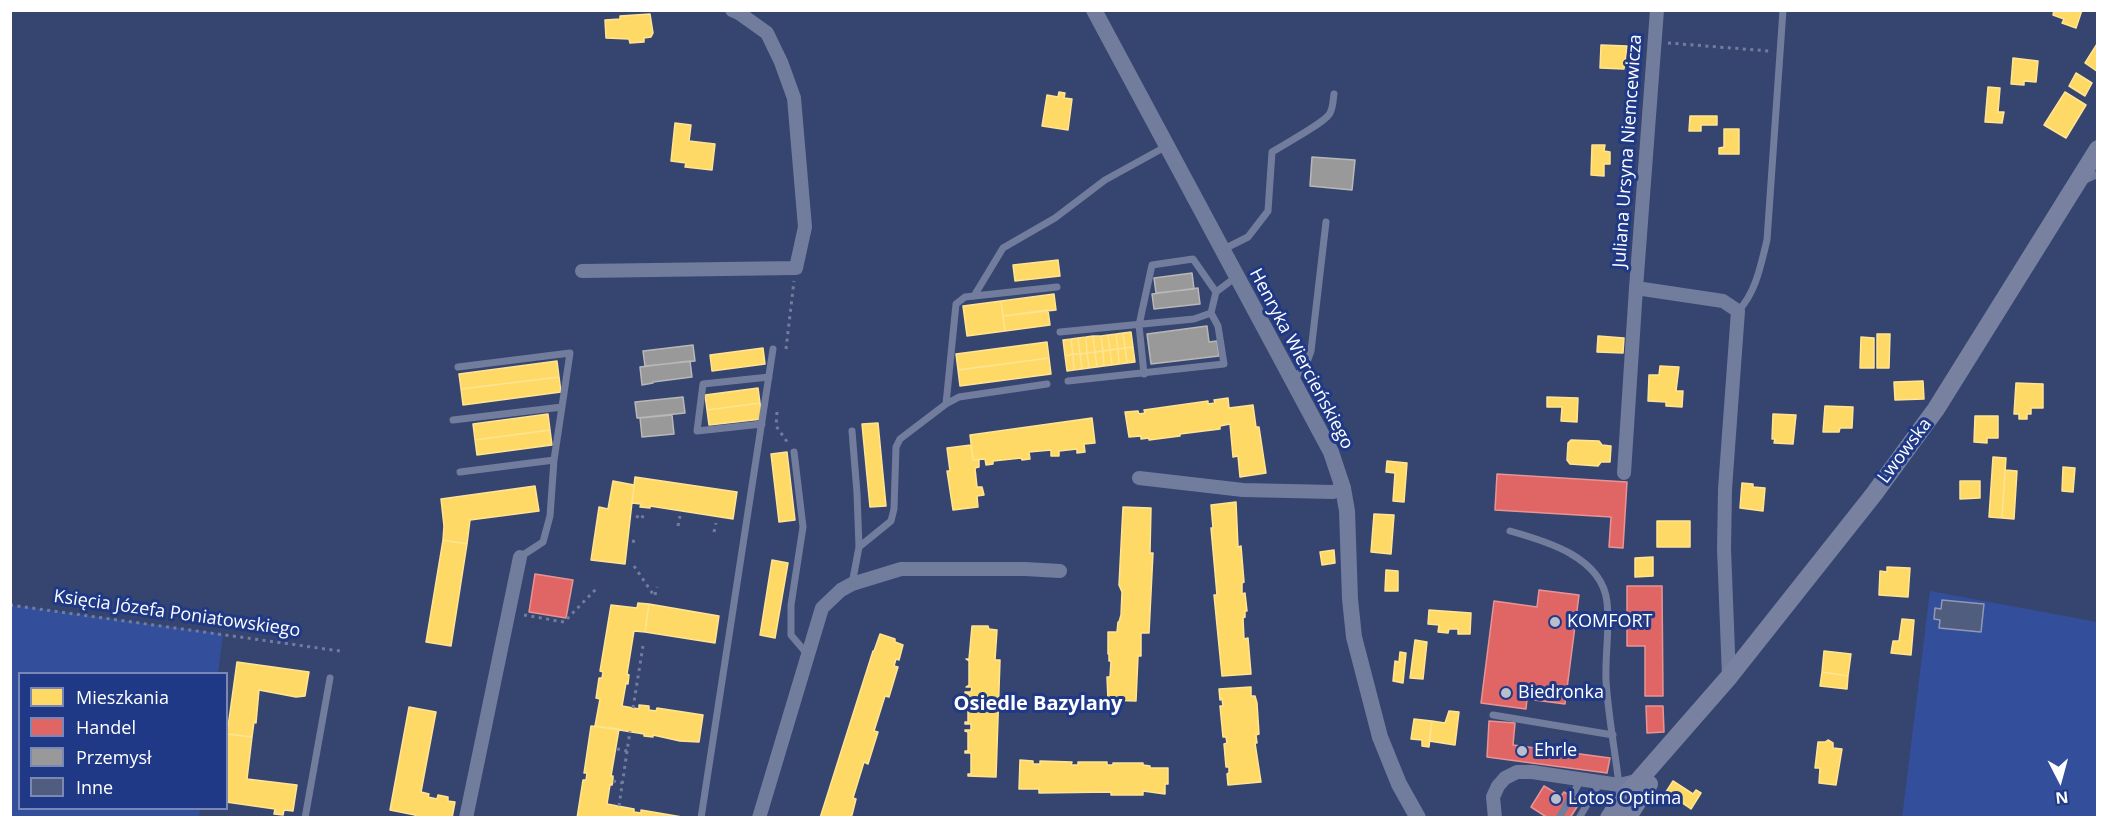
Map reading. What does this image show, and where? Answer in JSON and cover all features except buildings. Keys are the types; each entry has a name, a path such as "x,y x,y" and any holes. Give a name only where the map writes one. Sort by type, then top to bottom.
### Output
{"main road":[{"name":"Lwowska","path":"1621,805 1729,677 1874,494 1936,409 2097,149"},
{"name":"Lwowska","path":"1609,818 1682,732"}],"street":[{"name":"Henryka Wiercieńskiego","path":"1094,10 1165,147 1330,452 1343,488 1347,511 1350,599 1354,637 1380,737 1399,784 1418,818"},
{"name":"Juliana Ursyna Niemcewicza","path":"1657,10 1636,288 1723,301 1738,311"},
{"path":"582,271 796,268 805,227 794,98 781,62 767,33 738,11"},
{"path":"1624,474 1636,288"},
{"path":"1729,677 1724,549 1725,489 1738,311"},
{"path":"1139,478 1243,490 1333,492 1343,488"},
{"path":"466,818 519,557"},
{"path":"759,818 822,608 841,590 852,584 901,569 1060,571"},
{"path":"1495,818 1493,797 1498,786 1505,778 1517,772 1601,781 1621,805"}],"lane":[{"path":"1738,311 1746,302 1758,273 1767,240 1783,10"},
{"path":"1221,250 1248,237 1268,211 1272,152 1330,115 1334,94"},
{"path":"974,296 1003,248 1055,219 1105,180 1165,147"},
{"path":"2076,184 2097,174"},
{"path":"1292,382 1302,372 1311,351 1326,222"},
{"path":"1144,374 1139,325 1152,265 1193,259 1216,292"},
{"path":"1068,381 1224,364 1218,326 1211,313 1216,292 1236,277"},
{"path":"946,404 956,304 965,297 1057,287"},
{"path":"1060,332 1194,319 1211,313"},
{"path":"701,818 774,349"},
{"path":"458,367 570,353 555,460 550,516 543,542 519,557"},
{"path":"762,424 697,431 703,384 769,377"},
{"path":"858,548 891,521 894,508 896,447 900,439 946,404 959,397 1047,384"},
{"path":"453,420 562,407"},
{"path":"852,431 857,493 858,548 852,584"},
{"path":"794,452 803,527 791,605 791,635 808,655"},
{"path":"460,472 555,460"},
{"path":"1510,531 1539,539 1575,555 1601,582 1607,604 1606,684 1621,805"},
{"path":"305,818 330,678"},
{"path":"1493,715 1613,735"},
{"path":"1559,818 1582,778"},
{"path":"1579,818 1601,781"}],"path":[{"path":"1655,41 1780,52"},
{"path":"785,354 796,268"},
{"path":"777,405 776,426 794,452"},
{"path":"636,516 642,519 644,511"},
{"path":"678,526 680,516"},
{"path":"714,532 716,523"},
{"path":"632,541 638,542"},
{"path":"634,566 655,597 657,587"},
{"path":"508,612 564,622 597,588"},
{"name":"Księcia Józefa Poniatowskiego","path":"10,605 340,651"},
{"path":"633,708 643,646"},
{"path":"619,806 630,731"},
{"path":"617,749 627,751"},
{"path":"613,781 622,783"}],"shaded area":[{"path":"1930,591 2097,622 2097,817 1902,818"},
{"path":"11,605 223,634 218,672 18,672 18,810 200,810 199,817 11,817"}],"place":[{"name":"KOMFORT","path":"1555,622"},
{"name":"Biedronka","path":"1506,693"},
{"name":"Ehrle","path":"1522,751"},
{"name":"Lotos Optima","path":"1556,799"}],"district":[{"name":"Osiedle Bazylany","path":"1038,704"}]}
